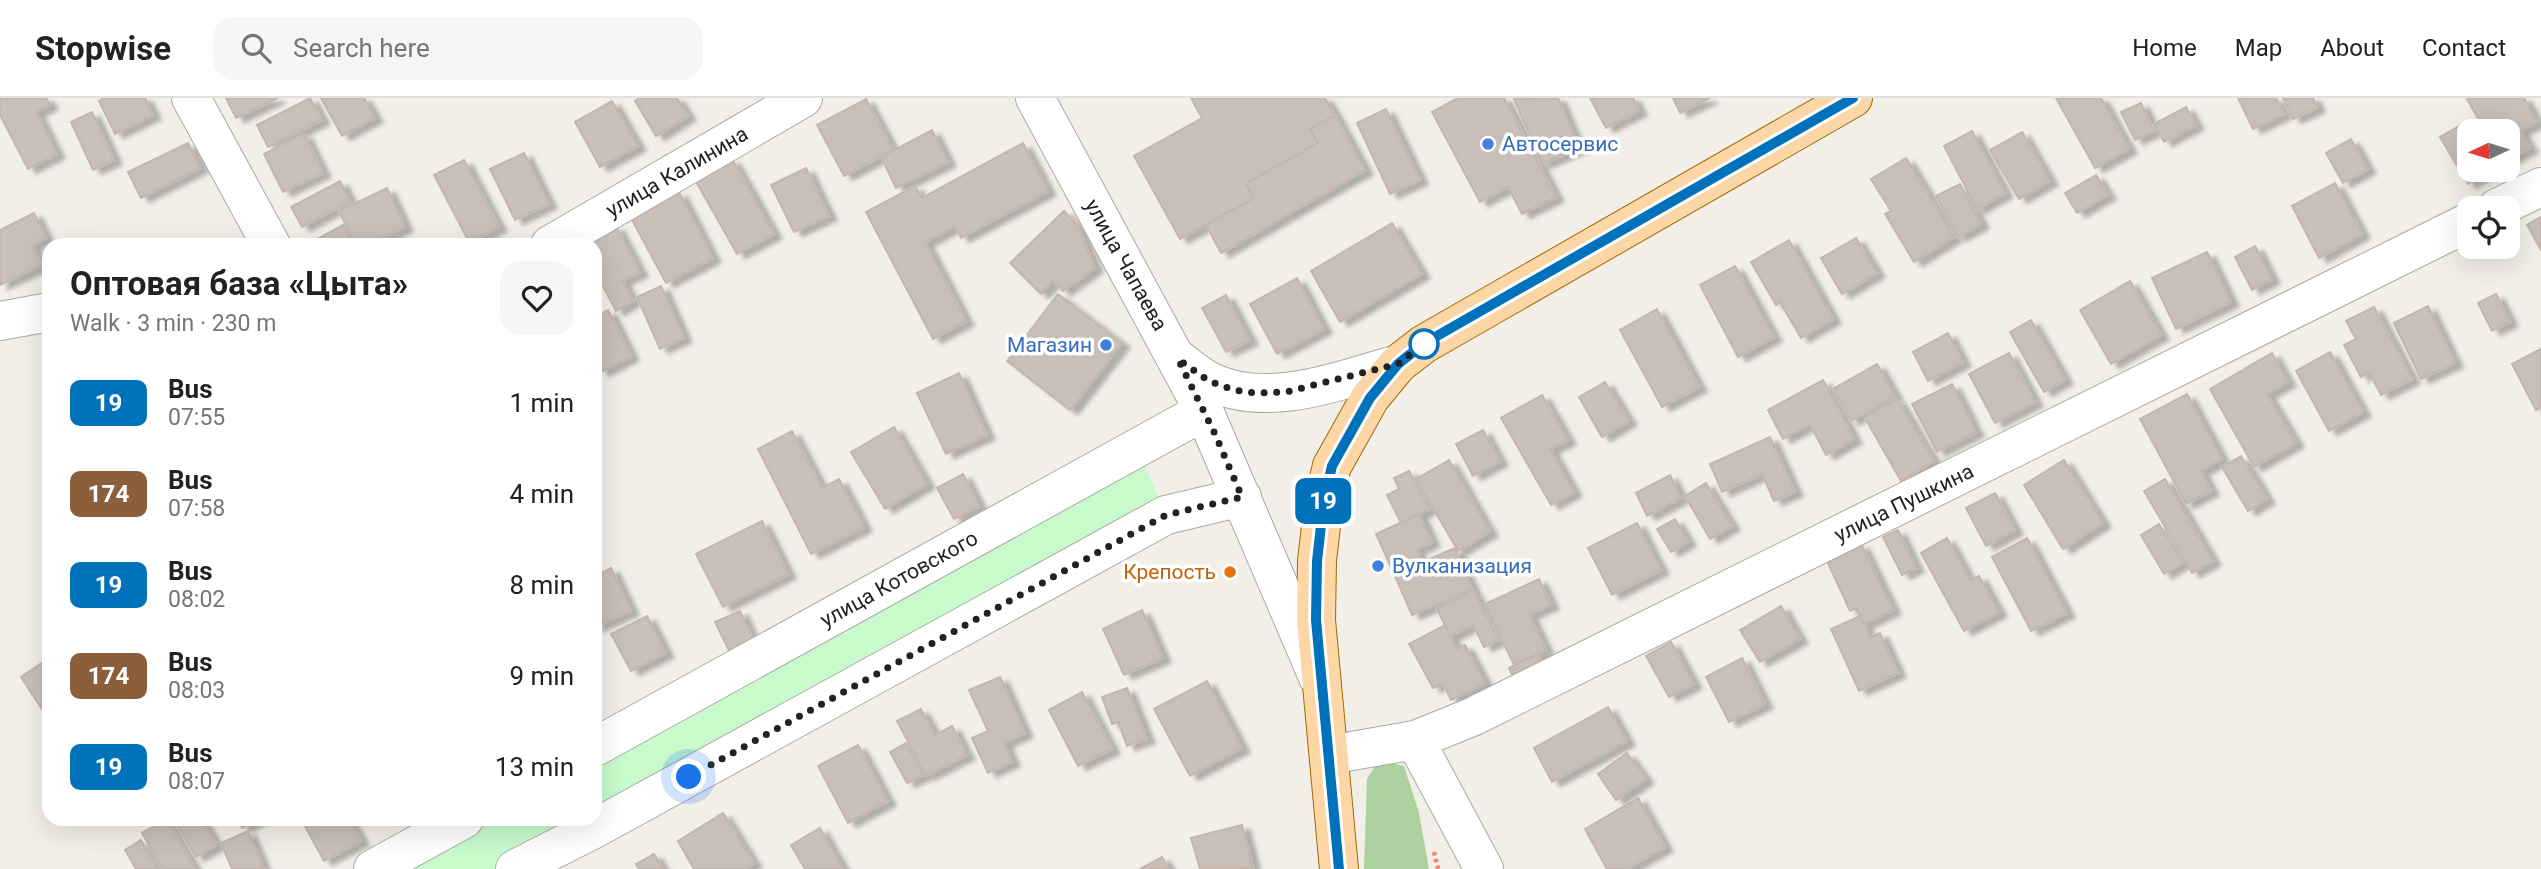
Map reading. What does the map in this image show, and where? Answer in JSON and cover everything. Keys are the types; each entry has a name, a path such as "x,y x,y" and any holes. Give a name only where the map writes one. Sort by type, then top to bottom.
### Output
{"main road":[{"path":"1339,869 1316,620 1317,561 1324,499 1332,466 1370,398 1398,364 1423,344 1853,98"}],"street":[{"path":"191,98 267,238"},
{"name":"улица Калинина","path":"562,238 803,98"},
{"name":"улица Чапаева","path":"1035,98 1178,359 1209,422 1323,688"},
{"path":"2520,197 2541,187"},
{"name":"улица Пушкина","path":"1329,755 1415,740 1472,718 2457,228"},
{"path":"0,321 42,313"},
{"path":"1178,359 1209,381 1234,390 1255,393 1286,392 1398,364"},
{"name":"улица Котовского","path":"602,743 1209,422"},
{"path":"602,818 1166,515 1242,497"},
{"path":"1415,740 1484,869"},
{"path":"373,869 451,826"},
{"path":"515,869 588,826"}],"green space":[{"path":"1137,447 1166,515 602,822 602,743"},
{"path":"1390,763 1404,766 1419,813 1429,869 1364,869 1367,779 1375,766"},
{"path":"451,826 594,826 515,869 373,869"}],"building":[{"path":"0,98 46,98 50,105 36,112 57,154 28,169 0,115"},
{"path":"104,98 145,98 153,115 115,134 99,101"},
{"path":"226,98 278,98 236,118"},
{"path":"310,98 322,120 268,147 257,125"},
{"path":"321,98 364,98 375,118 342,136"},
{"path":"639,98 677,98 688,116 656,136 635,101"},
{"path":"1191,98 1325,98 1335,115 1310,129 1318,143 1246,184 1254,198 1180,239 1134,156 1202,118"},
{"path":"1458,98 1504,98 1556,197 1522,214 1508,187 1480,202 1432,112"},
{"path":"1558,98 1579,148 1542,164 1514,99"},
{"path":"1590,98 1633,98 1639,111 1606,128"},
{"path":"1673,98 1710,98 1680,113"},
{"path":"2056,98 2101,98 2129,149 2095,168"},
{"path":"2238,98 2276,98 2284,114 2253,129"},
{"path":"2283,98 2313,98 2317,108 2293,119"},
{"path":"2524,98 2537,122 2520,131 2520,119 2478,119 2467,99"},
{"path":"866,99 893,150 844,176 817,125"},
{"path":"612,101 638,146 600,167 575,122"},
{"path":"2141,103 2154,131 2135,140 2121,112"},
{"path":"2186,107 2196,125 2164,142 2154,124"},
{"path":"1386,109 1420,180 1390,194 1357,123"},
{"path":"92,112 114,160 93,170 71,122"},
{"path":"1335,115 1365,170 1221,253 1206,225 1254,198 1246,184 1318,143 1310,129"},
{"path":"2457,127 2457,166 2440,137"},
{"path":"932,130 948,162 896,188 881,157"},
{"path":"1972,131 2005,193 1977,209 1944,146"},
{"path":"2520,131 2530,148 2520,153"},
{"path":"2022,132 2050,181 2019,199 1990,150"},
{"path":"304,134 323,173 283,192 264,154"},
{"path":"2351,139 2368,169 2343,183 2326,153"},
{"path":"188,143 200,168 141,198 128,172"},
{"path":"1023,143 1048,191 961,238 955,226 925,242 966,321 933,339 866,212 915,186 922,198"},
{"path":"524,153 549,204 515,220 490,169"},
{"path":"1906,158 1954,237 1914,262 1885,214 1891,211 1871,179"},
{"path":"732,159 774,234 737,254 695,180"},
{"path":"464,160 499,227 477,238 467,238 434,175"},
{"path":"806,168 829,216 794,232 771,185"},
{"path":"2096,175 2108,195 2077,213 2065,193"},
{"path":"340,181 350,201 302,227 291,207"},
{"path":"2335,183 2362,234 2319,258 2292,206"},
{"path":"1960,184 1981,224 1958,237 1936,196"},
{"path":"387,188 405,227 382,238 352,238 339,211"},
{"path":"679,192 713,258 666,283 631,218"},
{"path":"1064,211 1077,225 1095,268 1063,291 1053,280 1041,294 1010,263"},
{"path":"34,213 46,238 32,245 42,265 0,285 0,230"},
{"path":"2541,217 2541,250 2527,225"},
{"path":"1392,223 1422,274 1340,322 1311,271"},
{"path":"343,225 350,238 319,238"},
{"path":"616,226 640,272 622,281 633,301 616,311 602,284 602,238 594,238"},
{"path":"1856,238 1877,273 1842,294 1821,258"},
{"path":"1789,240 1833,319 1801,338 1780,302 1776,305 1751,262"},
{"path":"2255,246 2272,279 2252,290 2235,257"},
{"path":"2207,252 2231,302 2176,329 2152,278"},
{"path":"1735,266 1774,337 1738,357 1700,285"},
{"path":"1297,278 1324,329 1277,354 1250,304"},
{"path":"2130,281 2161,335 2111,364 2080,310"},
{"path":"661,286 684,338 660,349 637,297"},
{"path":"1058,294 1122,343 1070,410 1007,361"},
{"path":"2496,294 2510,322 2492,331 2478,303"},
{"path":"1226,295 1250,340 1226,352 1202,308"},
{"path":"2428,306 2455,363 2421,379 2394,323"},
{"path":"2374,307 2412,379 2381,395 2369,372 2361,377 2344,345 2356,339 2346,321"},
{"path":"1657,309 1699,387 1662,407 1620,330"},
{"path":"608,310 631,356 602,371 602,313"},
{"path":"2031,320 2065,380 2044,392 2010,332"},
{"path":"1948,333 1963,362 1928,381 1913,352"},
{"path":"2541,349 2541,407 2536,410 2512,364"},
{"path":"2330,352 2363,412 2329,431 2296,371"},
{"path":"2009,353 2035,402 1995,423 1969,374"},
{"path":"2272,353 2288,382 2267,394 2296,443 2254,467 2210,389"},
{"path":"1877,364 1895,396 1851,421 1833,389"},
{"path":"959,373 987,435 946,454 917,393"},
{"path":"1823,380 1854,439 1826,455 1810,424 1783,439 1768,410"},
{"path":"1605,382 1629,421 1602,437 1579,397"},
{"path":"1952,384 1976,432 1937,452 1912,404"},
{"path":"2187,394 2222,459 2201,471 2211,491 2186,504 2140,419"},
{"path":"1542,395 1568,440 1550,449 1574,492 1551,505 1501,418"},
{"path":"1897,399 1934,461 1901,481 1865,418"},
{"path":"894,427 927,484 885,509 851,452"},
{"path":"1483,430 1500,461 1473,476 1456,444"},
{"path":"792,431 822,488 839,479 864,527 811,554 758,449"},
{"path":"1770,437 1795,492 1774,501 1762,474 1722,492 1710,464"},
{"path":"2241,456 2267,499 2248,511 2222,467"},
{"path":"1449,460 1490,532 1458,551 1416,479"},
{"path":"2064,460 2103,523 2063,549 2024,485"},
{"path":"1409,471 1429,509 1401,523 1387,495 1399,489 1394,478"},
{"path":"963,474 979,506 954,519 937,488"},
{"path":"1670,475 1681,498 1647,516 1636,493"},
{"path":"2165,479 2213,561 2192,573 2144,491"},
{"path":"1706,483 1732,526 1710,539 1685,496"},
{"path":"1995,493 2015,530 1986,546 1966,508"},
{"path":"1419,514 1432,542 1416,550 1422,562 1394,574 1376,534"},
{"path":"1675,519 1688,542 1671,552 1657,529"},
{"path":"762,521 788,574 723,607 696,554"},
{"path":"1637,523 1661,570 1612,595 1588,548"},
{"path":"2159,524 2183,563 2164,574 2141,535"},
{"path":"1898,530 1916,568 1902,575 1883,537"},
{"path":"1947,538 1970,580 1979,576 1999,612 1964,631 1921,553"},
{"path":"2027,538 2067,613 2031,631 1992,557"},
{"path":"1861,544 1893,610 1864,624 1856,608 1850,611 1827,561"},
{"path":"1455,548 1472,589 1412,615 1394,574"},
{"path":"611,568 631,611 602,624 602,572"},
{"path":"1539,579 1551,605 1529,614 1546,650 1514,665 1485,604"},
{"path":"1473,590 1499,640 1484,647 1473,625 1450,636 1437,609"},
{"path":"1781,606 1800,639 1760,662 1740,630"},
{"path":"1142,610 1163,658 1124,675 1103,629"},
{"path":"740,611 756,646 732,657 715,622"},
{"path":"647,616 666,653 631,671 611,634"},
{"path":"1860,616 1870,637 1880,633 1898,673 1859,691 1831,629"},
{"path":"1445,625 1457,649 1465,645 1485,683 1451,700 1443,683 1433,688 1409,644"},
{"path":"1671,642 1694,684 1669,697 1646,656"},
{"path":"1538,654 1547,674 1518,688 1509,668"},
{"path":"1742,658 1765,704 1729,722 1706,677"},
{"path":"42,663 42,709 21,677"},
{"path":"1000,677 1025,733 1004,743 1012,762 988,773 972,738 988,731 969,690"},
{"path":"1207,681 1242,748 1190,776 1154,709"},
{"path":"1127,688 1147,739 1127,746 1118,722 1112,724 1102,697"},
{"path":"1082,692 1112,749 1078,766 1049,710"},
{"path":"1608,707 1627,741 1552,782 1534,748"},
{"path":"921,709 935,735 952,726 967,755 926,776 897,721"},
{"path":"906,743 923,775 907,783 890,752"},
{"path":"858,745 888,801 848,823 818,766"},
{"path":"1627,753 1646,779 1616,800 1598,774"},
{"path":"1638,798 1665,847 1627,869 1607,869 1585,829"},
{"path":"723,813 754,863 745,869 694,869 678,841"},
{"path":"1242,825 1253,868 1200,869 1191,838"},
{"path":"154,826 171,826 195,869 163,869 142,833"},
{"path":"178,826 205,826 217,845 196,857"},
{"path":"305,826 353,826 361,841 324,861"},
{"path":"820,828 843,869 805,869 791,845"},
{"path":"248,831 264,869 232,869 221,843"},
{"path":"141,840 157,869 136,869 125,850"},
{"path":"654,854 663,869 639,869 636,864"},
{"path":"1162,857 1169,869 1140,869"}],"bus line":[{"name":"19","path":"1339,869 1316,620 1319,529 1332,466 1370,398 1398,364 1423,344 1853,98"}],"place":[{"name":"Автосервис","path":"1488,144"},
{"name":"Магазин","path":"1106,345"},
{"name":"Вулканизация","path":"1378,566"},
{"name":"Крепость","path":"1230,572"}],"route":[{"path":"689,777 1166,515 1242,497 1178,359 1209,381 1234,390 1255,393 1286,392 1398,364 1424,344"}]}
